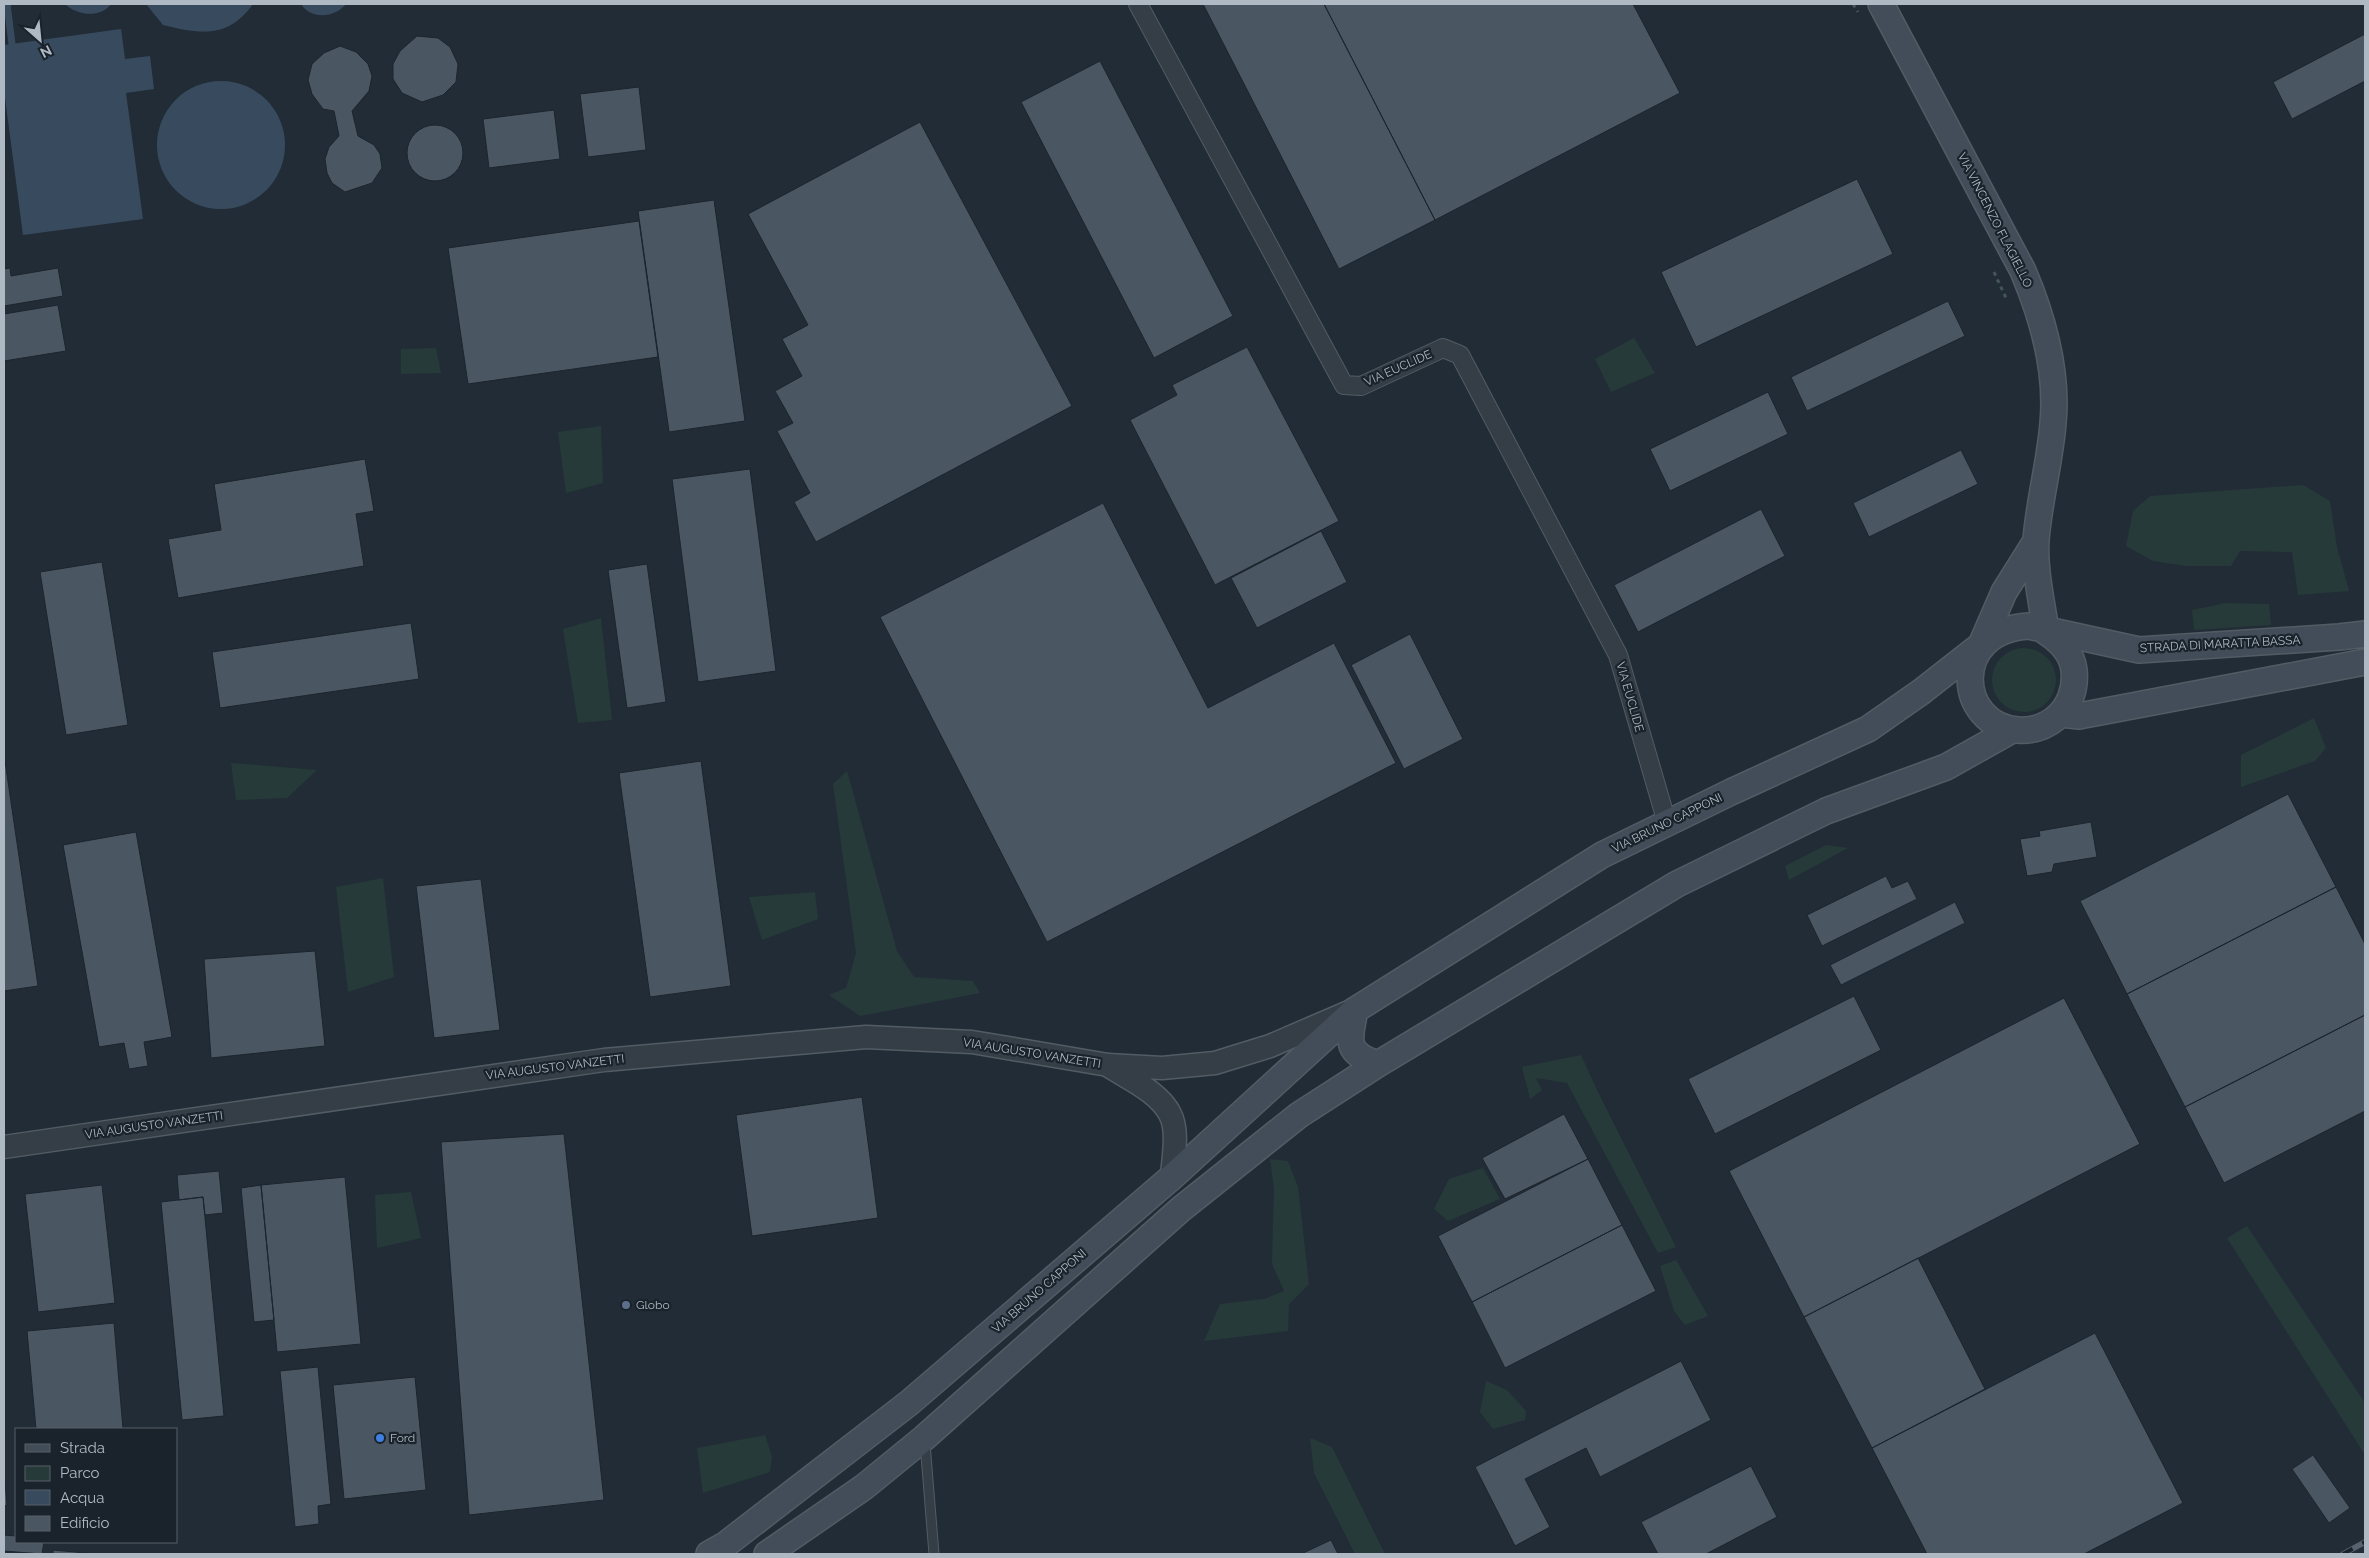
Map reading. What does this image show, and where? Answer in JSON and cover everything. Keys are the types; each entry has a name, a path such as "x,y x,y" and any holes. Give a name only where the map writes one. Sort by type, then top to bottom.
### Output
{"main road":[{"name":"VIA VINCENZO FLAGIELLO","path":"1881,4 2023,271 2036,302 2054,376 2054,422 2036,541 2046,632"},
{"name":"VIA VINCENZO FLAGIELLO","path":"1981,645 2004,592 2036,541"},
{"path":"2029,626 2046,632 2059,641 2069,654 2074,669 2074,685 2070,700 2061,714 2040,728 2027,731 2012,730 1995,724 1982,712 1973,696 1970,679 1972,661 1981,645 1995,634 2011,627 2029,626"},
{"name":"STRADA DI MARATTA BASSA","path":"2046,632 2139,650 2365,634"},
{"name":"VIA BRUNO CAPPONI","path":"709,1554 725,1545 909,1403 1172,1177 1355,1010 1602,855 1666,823 1868,729 1921,692 1981,645"},
{"path":"2061,714 2079,716 2365,662"},
{"path":"767,1554 864,1486 924,1438 1181,1209 1299,1115 1378,1064 1677,884 1826,811 1946,766 2012,730"},
{"path":"1355,1010 1350,1035 1352,1046 1362,1058 1378,1064"}],"street":[{"name":"VIA EUCLIDE","path":"1138,4 1344,385 1361,386 1443,348 1460,355 1618,655 1666,823"},
{"name":"VIA AUGUSTO VANZETTI","path":"4,1147 490,1075 604,1060 866,1037 972,1042 1108,1065 1162,1068 1215,1063 1270,1046 1355,1010"},
{"name":"VIA AUGUSTO VANZETTI","path":"1108,1065 1158,1099 1171,1115 1174,1134 1172,1177"}],"lane":[{"path":"924,1438 934,1554"}],"path":[{"path":"1853,4 1862,20"},
{"path":"1991,265 2009,305"}],"green space":[{"path":"1634,338 1655,373 1611,392 1595,359"},
{"path":"436,348 441,373 401,374 401,349"},
{"path":"601,426 603,483 566,493 558,432"},
{"path":"2303,485 2330,501 2337,547 2349,591 2298,595 2292,552 2240,551 2231,566 2186,566 2153,561 2126,546 2133,511 2150,496"},
{"path":"2226,603 2269,604 2271,625 2194,630 2192,610"},
{"path":"601,618 612,720 578,723 563,629"},
{"path":"2024,648 2036,650 2047,657 2054,668 2056,680 2054,692 2047,703 2036,710 2024,712 2012,710 2001,703 1994,692 1992,680 1994,668 2001,657 2012,650"},
{"path":"2314,718 2326,748 2315,761 2241,787 2241,755"},
{"path":"231,763 317,770 287,798 236,800"},
{"path":"847,771 897,951 914,977 973,981 980,993 860,1016 829,995 846,988 856,953 833,784"},
{"path":"1826,845 1848,848 1789,880 1785,866"},
{"path":"383,878 394,977 348,992 336,887"},
{"path":"815,892 818,919 762,940 749,897"},
{"path":"1581,1055 1676,1247 1658,1253 1567,1083 1536,1078 1542,1090 1530,1099 1522,1067"},
{"path":"1270,1159 1288,1161 1298,1187 1309,1284 1289,1304 1288,1331 1204,1341 1220,1304 1264,1299 1284,1291 1272,1264 1274,1189"},
{"path":"1483,1168 1500,1199 1448,1221 1434,1209 1449,1179"},
{"path":"411,1192 421,1238 377,1248 375,1195"},
{"path":"2247,1226 2365,1403 2365,1455 2227,1238"},
{"path":"1676,1260 1708,1316 1685,1325 1674,1311 1660,1266"},
{"path":"1486,1381 1507,1390 1526,1411 1525,1420 1493,1429 1480,1412"},
{"path":"765,1435 772,1457 770,1472 703,1493 697,1448"},
{"path":"1310,1438 1332,1447 1385,1554 1355,1554 1314,1473"}],"water":[{"path":"65,4 111,4 101,12 88,14 75,11"},
{"path":"146,4 253,4 234,23 212,31 201,32 163,25"},
{"path":"301,4 346,4 336,12 317,15 305,9"},
{"path":"121,29 125,59 150,56 154,89 126,93 143,219 23,235 4,90 4,45"},
{"path":"221,81 234,82 246,86 266,100 280,120 284,132 284,158 280,170 266,190 246,204 234,208 221,209 208,208 196,204 176,190 162,170 158,158 157,145 158,132 162,120 176,100 196,86 208,82"}],"building":[{"path":"1203,4 1324,4 1435,220 1339,269"},
{"path":"1324,4 1633,4 1680,93 1435,220"},
{"path":"2365,34 2365,81 2292,119 2273,82"},
{"path":"417,36 438,38 450,47 458,64 456,82 443,95 422,102 402,93 393,79 393,64 400,51"},
{"path":"340,46 356,52 368,64 372,76 369,91 352,111 358,136 374,145 380,154 382,168 372,183 345,192 332,183 327,173 325,159 329,147 339,136 334,111 323,109 312,94 308,80 312,64 324,53"},
{"path":"1100,61 1233,316 1154,358 1021,102"},
{"path":"639,87 646,150 588,157 580,94"},
{"path":"554,110 560,159 489,168 483,119"},
{"path":"920,122 1072,406 816,542 794,502 810,493 777,431 793,423 775,391 802,376 782,339 808,325 748,214"},
{"path":"435,125 446,127 455,133 461,142 463,153 461,164 455,173 446,179 435,181 424,179 415,173 409,164 407,153 409,142 415,133 424,127"},
{"path":"1857,179 1893,254 1696,347 1661,272"},
{"path":"714,200 745,421 669,432 638,211"},
{"path":"639,221 658,357 468,384 448,248"},
{"path":"10,268 11,276 58,268 63,296 4,306 4,269"},
{"path":"1948,301 1965,336 1807,411 1791,377"},
{"path":"58,305 66,351 4,361 4,314"},
{"path":"1247,347 1339,521 1215,585 1130,420 1177,395 1172,385"},
{"path":"1768,392 1788,434 1670,491 1650,449"},
{"path":"1961,450 1978,484 1869,537 1853,503"},
{"path":"365,459 374,511 356,514 364,566 178,598 168,539 221,530 214,484"},
{"path":"750,469 776,671 698,682 672,479"},
{"path":"1103,503 1208,708 1334,643 1396,763 1047,942 880,617"},
{"path":"1761,509 1785,556 1638,632 1614,585"},
{"path":"1321,531 1347,582 1257,628 1231,578"},
{"path":"102,562 128,725 66,735 40,572"},
{"path":"647,564 666,702 627,708 608,570"},
{"path":"411,623 419,679 220,708 212,652"},
{"path":"1410,634 1463,739 1404,769 1351,665"},
{"path":"4,754 38,986 4,991"},
{"path":"701,761 731,986 650,997 619,773"},
{"path":"2288,794 2336,887 2127,994 2080,901"},
{"path":"2091,822 2097,857 2054,864 2052,872 2027,876 2020,839 2040,836 2039,831"},
{"path":"136,832 172,1037 144,1042 148,1066 129,1069 124,1043 99,1047 63,845"},
{"path":"1886,876 1892,888 1908,881 1917,899 1822,946 1807,915"},
{"path":"481,879 500,1030 434,1038 416,886"},
{"path":"2336,887 2365,944 2365,1015 2185,1107 2127,994"},
{"path":"1955,902 1965,923 1841,985 1830,965"},
{"path":"315,951 325,1046 211,1058 204,959"},
{"path":"1854,996 1881,1050 1715,1134 1688,1079"},
{"path":"2064,998 2140,1144 1804,1317 1729,1171"},
{"path":"2365,1015 2365,1111 2224,1183 2185,1107"},
{"path":"862,1097 878,1218 752,1236 736,1115"},
{"path":"1564,1114 1588,1159 1505,1199 1482,1158"},
{"path":"564,1134 604,1500 469,1515 441,1142"},
{"path":"1588,1159 1622,1225 1472,1302 1438,1236"},
{"path":"219,1171 223,1213 205,1215 203,1197 179,1200 177,1175"},
{"path":"345,1177 361,1344 277,1352 261,1185"},
{"path":"102,1185 115,1303 38,1312 25,1194"},
{"path":"261,1185 274,1320 254,1322 241,1188"},
{"path":"203,1197 224,1416 182,1420 161,1202"},
{"path":"1622,1225 1656,1291 1505,1368 1472,1302"},
{"path":"1918,1258 1985,1389 1872,1448 1804,1317"},
{"path":"114,1323 123,1428 36,1428 27,1331"},
{"path":"2095,1333 2183,1503 2084,1554 1927,1554 1872,1448"},
{"path":"1681,1361 1711,1420 1600,1477 1586,1448 1525,1479 1550,1527 1515,1546 1475,1467"},
{"path":"318,1367 331,1504 318,1506 319,1524 295,1527 280,1371"},
{"name":"Ford","path":"415,1377 426,1490 344,1499 333,1385"},
{"path":"2313,1455 2350,1508 2329,1523 2292,1469"},
{"path":"1751,1466 1777,1517 1706,1554 1658,1554 1641,1522"},
{"path":"4,1470 7,1505 4,1506"},
{"path":"4,1535 15,1536 15,1543 44,1543 42,1554 4,1551"},
{"path":"1331,1540 1338,1554 1301,1554"},
{"path":"53,1550 97,1554 53,1554"}],"waterway":[{"path":"7,4 12,44"}],"railway":[{"path":"2343,1554 2365,1542"}],"place":[{"name":"Globo","path":"626,1305"},
{"name":"Ford","path":"380,1438"}]}
